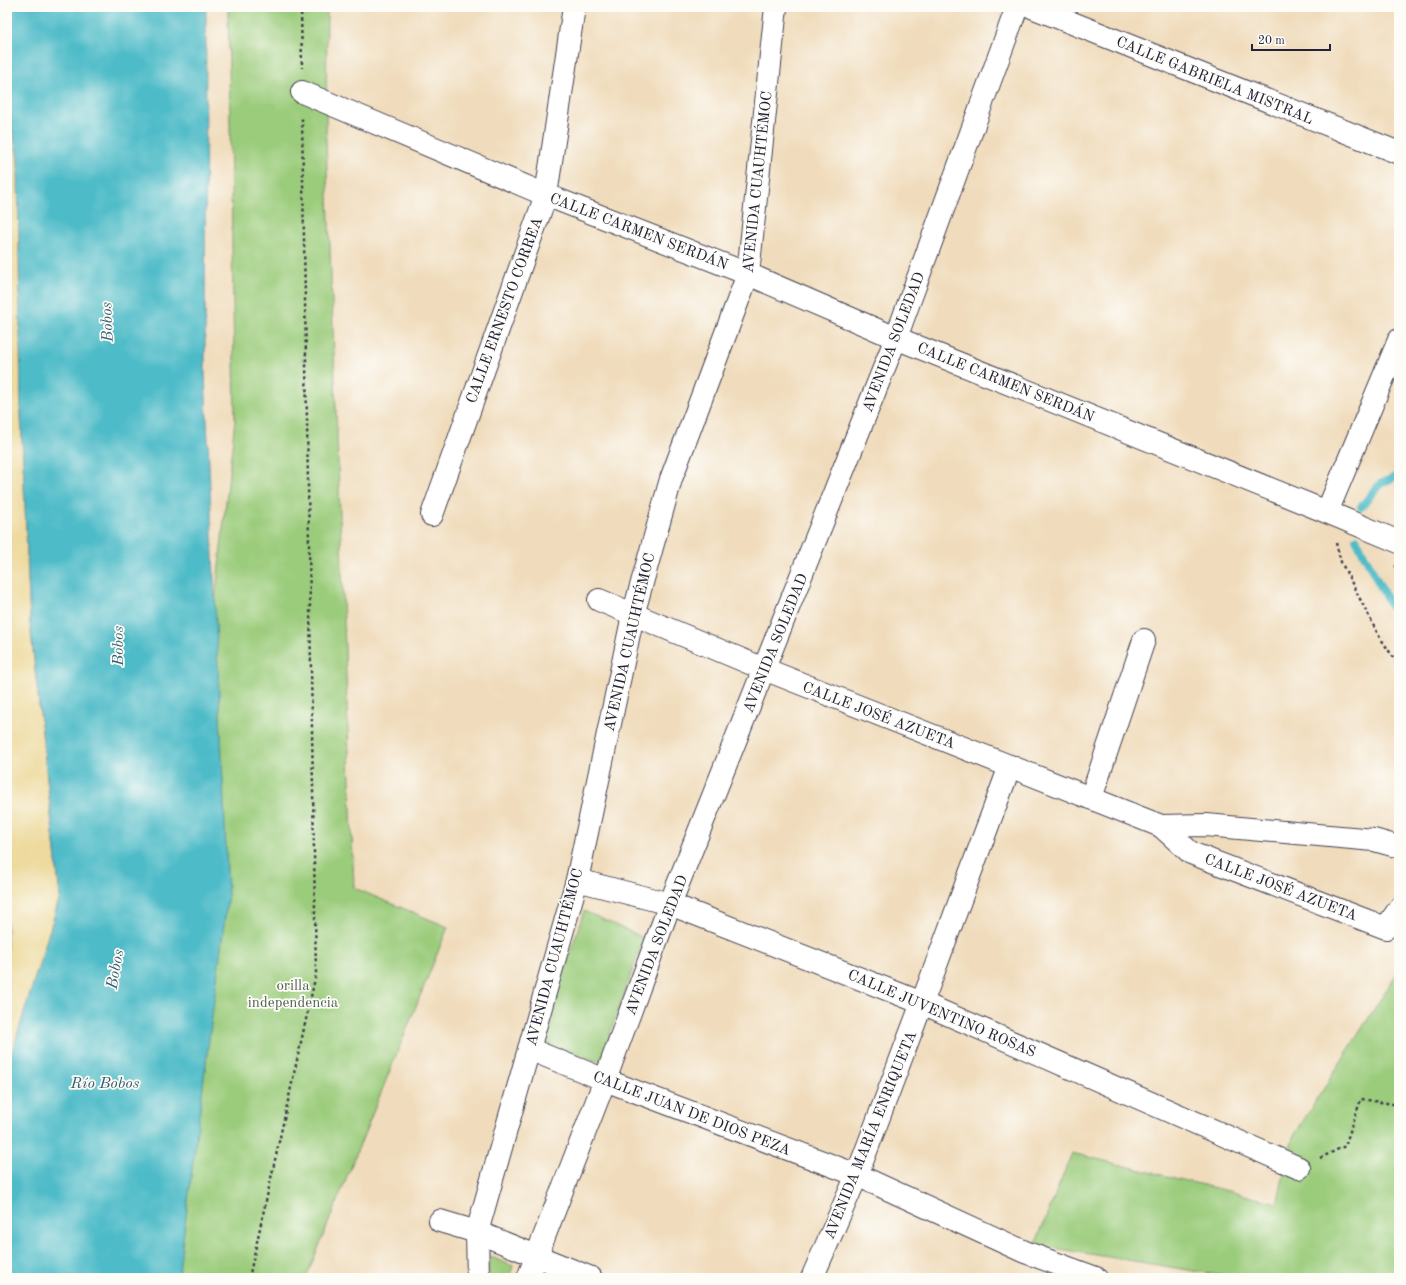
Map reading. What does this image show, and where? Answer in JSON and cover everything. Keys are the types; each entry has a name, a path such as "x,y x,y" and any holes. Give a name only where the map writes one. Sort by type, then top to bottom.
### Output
{"street":[{"name":"CALLE ERNESTO CORREA","path":"432,515 546,194 574,7"},
{"name":"AVENIDA CUAUHTÉMOC","path":"478,1278 477,1232 577,880 633,615 671,479 748,274 776,7"},
{"name":"AVENIDA SOLEDAD","path":"528,1278 605,1080 670,904 896,338 1017,7"},
{"name":"CALLE GABRIELA MISTRAL","path":"1032,7 1399,153"},
{"name":"CALLE CARMEN SERDÁN","path":"302,92 546,194 748,274 896,338 1399,542"},
{"path":"1327,512 1399,340"},
{"name":"CALLE JOSÉ AZUETA","path":"599,600 764,669 1161,826 1191,852 1386,928 1399,909"},
{"path":"1091,798 1144,640"},
{"name":"AVENIDA MARÍA ENRIQUETA","path":"812,1278 857,1175 1010,766"},
{"name":"CALLE JOSÉ AZUETA","path":"1161,826 1206,825 1374,840 1399,847"},
{"name":"CALLE JUVENTINO ROSAS","path":"577,880 670,904 922,1003 1299,1168"},
{"name":"CALLE JUAN DE DIOS PEZA","path":"529,1048 605,1080 857,1175 1025,1252 1096,1278"},
{"path":"440,1221 477,1232 591,1278"}],"path":[{"path":"249,1278 316,974 300,7"},
{"path":"1327,512 1341,562 1379,636 1399,666"},
{"path":"1299,1168 1346,1146 1361,1099 1399,1105"}],"green space":[{"name":"orilla independencia","path":"228,7 327,7 326,141 354,888 448,927 306,1278 149,1278 178,941 235,419"},
{"path":"584,911 644,938 600,1062 541,1042"},
{"path":"1399,970 1399,1278 1237,1278 1035,1245 1072,1153 1277,1203 1293,1137"},
{"path":"489,1256 513,1266 509,1278 489,1278"}],"sand":[{"path":"7,101 18,159 21,414 30,623 60,897 7,1068"}],"water":[{"name":"Río Bobos","path":"7,7 206,7 205,374 228,894 178,1278 7,1278 7,1068 60,897 30,623 21,414 18,159 7,101"}],"waterway":[{"path":"1361,507 1380,484 1399,475"},
{"path":"1356,539 1399,622"}],"water label":[{"name":"Bobos","path":"106,322"},
{"name":"Bobos","path":"117,646"},
{"name":"Bobos","path":"114,969"}]}
